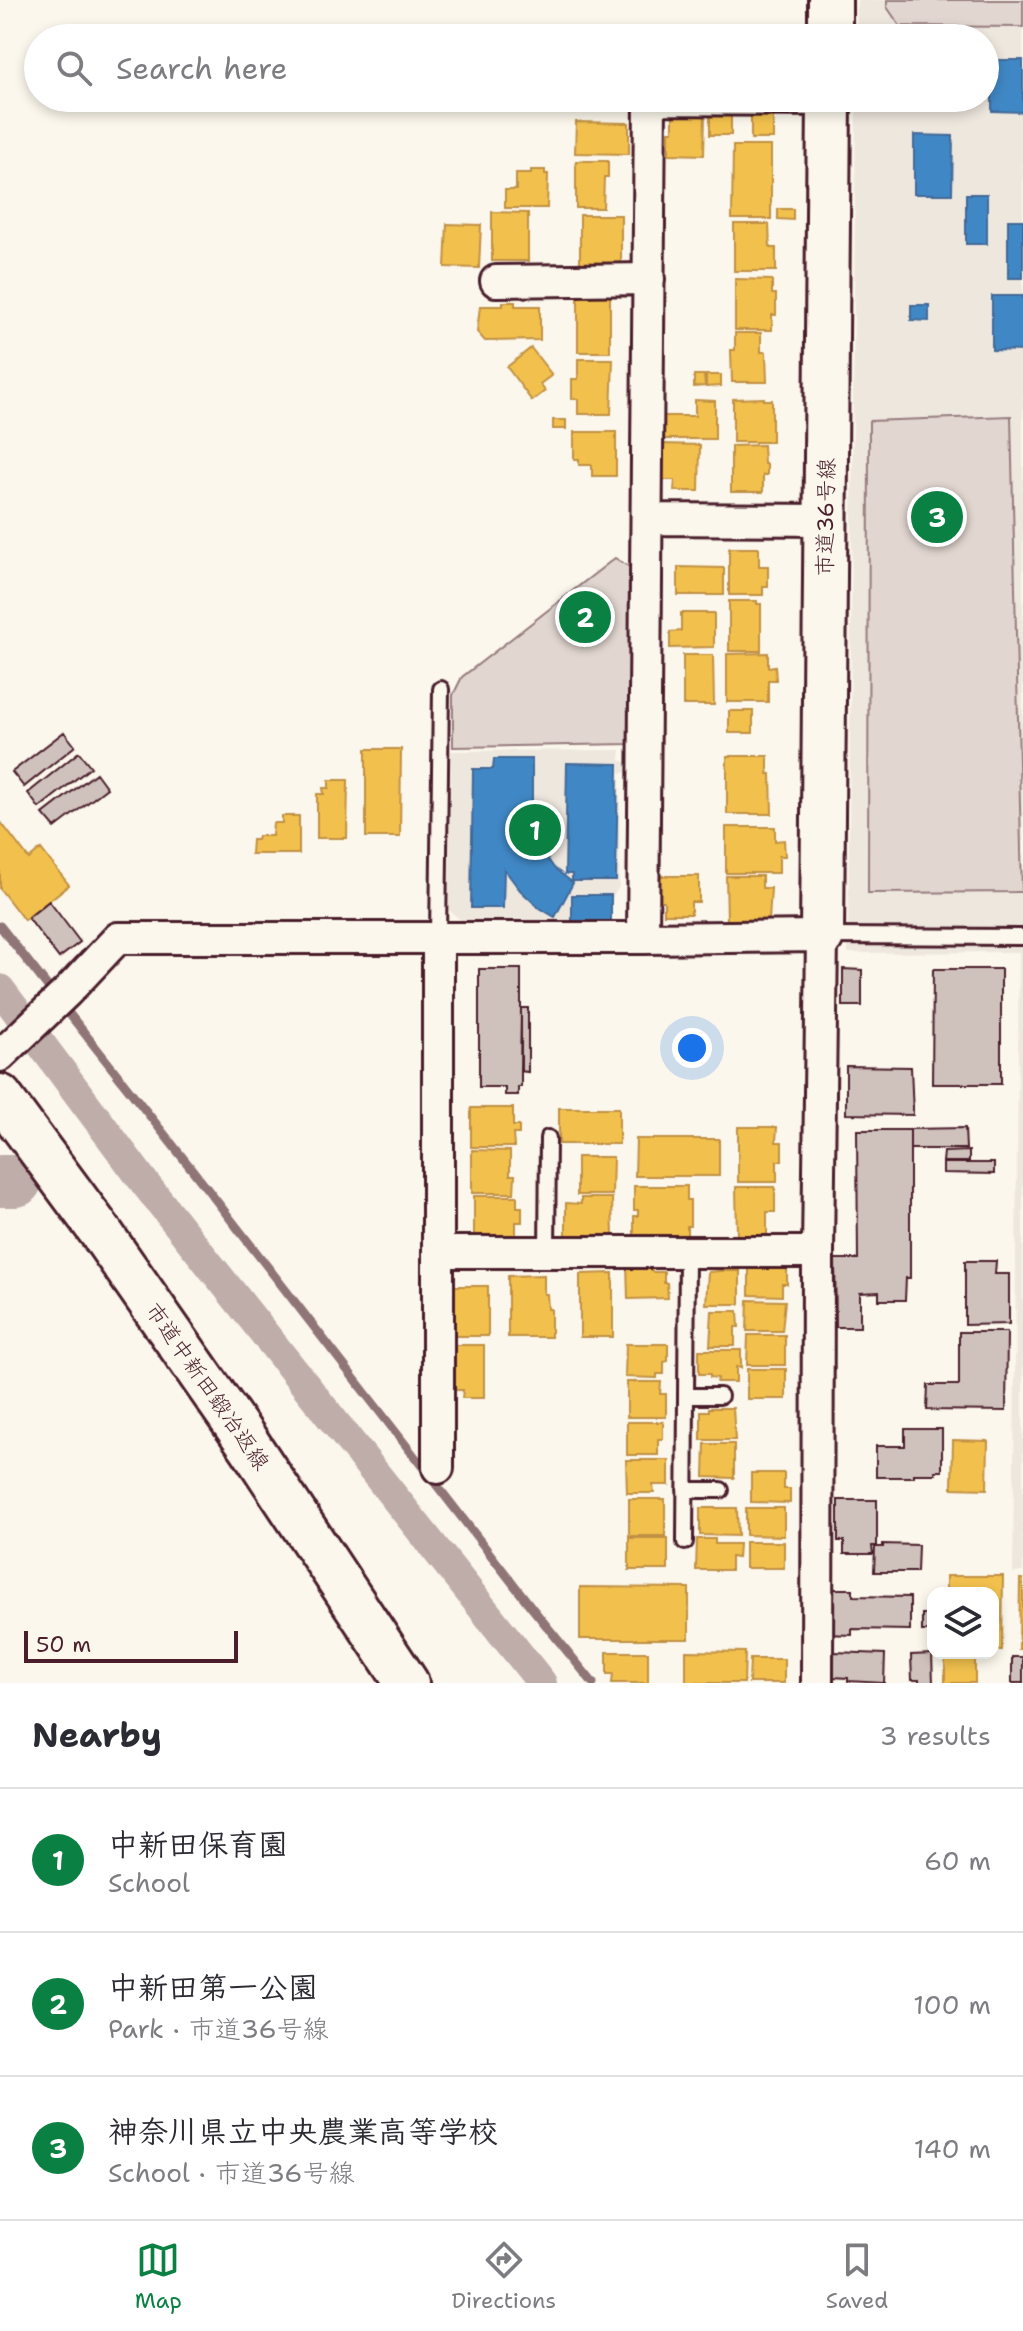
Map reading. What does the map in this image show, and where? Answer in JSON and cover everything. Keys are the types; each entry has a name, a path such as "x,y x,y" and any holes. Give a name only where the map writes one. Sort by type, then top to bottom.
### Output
{"street":[{"path":"830,0 830,24"},
{"path":"643,938 650,112"},
{"name":"市道36号線","path":"822,936 829,112"},
{"path":"496,281 649,279"},
{"path":"648,519 825,520"},
{"path":"6,1050 118,938 822,936 817,1683"},
{"path":"438,938 438,1468"},
{"name":"市道中新田鍛冶返線","path":"0,1096 102,1234 242,1434 407,1683"},
{"path":"439,1252 818,1252"}],"lane":[{"path":"438,938 441,689"},
{"path":"822,936 1023,937"},
{"path":"547,1252 548,1138"},
{"path":"685,1542 687,1252"},
{"path":"686,1396 720,1396"},
{"path":"685,1490 721,1490"}],"shaded area":[{"path":"857,0 1023,0 1023,1572 1013,1573 1019,952 848,953 856,112 999,112 999,24 856,24"},
{"path":"887,0 1023,0 1023,27 999,27 999,24 899,24 887,7"},
{"path":"1011,416 1022,892 868,893 869,421"},
{"path":"615,558 631,568 630,744 453,747 453,695 462,677"},
{"path":"621,750 620,760 628,763 628,772 620,773 619,887 611,900 611,922 463,922 449,910 451,751"}],"building: Homes":[{"path":"673,113 705,114 704,155 669,154"},
{"path":"710,115 731,115 731,135 710,135"},
{"path":"751,115 773,115 773,139 751,139"},
{"path":"576,122 629,123 629,154 575,153"},
{"path":"733,146 771,146 771,219 732,219"},
{"path":"576,161 608,161 603,208 576,208"},
{"path":"531,170 545,170 548,174 547,208 505,208 505,190 516,190 516,174 531,174"},
{"path":"778,209 793,209 793,220 778,219"},
{"path":"492,212 528,213 528,261 492,261"},
{"path":"580,215 621,215 621,263 580,263"},
{"path":"447,224 481,225 479,268 445,267"},
{"path":"734,224 769,224 770,248 776,248 776,271 734,271"},
{"path":"735,279 772,280 776,315 772,315 772,330 735,330"},
{"path":"578,295 610,295 610,352 578,352"},
{"path":"503,302 515,302 515,306 540,306 540,340 485,341 477,332 480,306 503,306"},
{"path":"735,333 761,333 761,352 766,352 767,382 732,382 731,350 735,350"},
{"path":"531,348 552,375 540,384 545,391 532,401 507,367"},
{"path":"578,359 613,359 611,414 578,414 578,399 572,399 572,379 578,379"},
{"path":"694,375 704,375 705,386 694,387"},
{"path":"706,375 721,375 721,386 706,387"},
{"path":"733,399 772,400 772,442 733,442"},
{"path":"695,400 715,401 715,439 664,439 664,416 695,416"},
{"path":"553,420 566,420 566,429 553,429"},
{"path":"574,432 616,432 616,476 592,476 592,465 579,465 579,459 574,459"},
{"path":"662,444 700,445 699,491 674,491 675,480 662,480"},
{"path":"763,445 767,475 763,475 763,492 731,492 731,446"},
{"path":"729,548 759,548 759,566 768,566 768,586 763,586 763,595 729,595"},
{"path":"678,567 724,568 724,595 678,595"},
{"path":"729,601 757,601 761,604 761,651 729,651"},
{"path":"681,613 714,613 714,647 670,648 670,632 681,631"},
{"path":"768,653 768,667 775,666 776,680 768,680 768,702 727,702 727,654"},
{"path":"683,655 713,655 714,705 683,705"},
{"path":"729,711 753,711 753,733 729,733"},
{"path":"366,749 401,749 400,837 366,837"},
{"path":"727,756 768,756 772,814 727,814"},
{"path":"329,780 348,780 347,838 317,838 317,794 324,794 323,788 329,788"},
{"path":"282,816 299,816 299,854 251,854 252,840 257,840 258,836 272,836 273,823 282,823"},
{"path":"0,821 29,859 41,849 69,885 24,920 0,889"},
{"path":"726,827 775,827 775,841 784,840 785,856 779,856 779,873 726,873"},
{"path":"659,876 699,876 699,902 691,902 691,914 664,914 664,901 659,901"},
{"path":"726,876 762,876 762,888 771,888 769,921 727,921"},
{"path":"471,1108 513,1108 513,1126 519,1126 519,1134 513,1134 514,1147 471,1147"},
{"path":"559,1108 619,1108 619,1144 559,1144"},
{"path":"738,1127 777,1127 776,1142 782,1142 782,1161 777,1161 777,1182 738,1182"},
{"path":"636,1139 719,1139 719,1176 635,1176"},
{"path":"472,1150 510,1151 510,1175 515,1175 514,1193 472,1193"},
{"path":"577,1157 613,1157 612,1195 577,1195"},
{"path":"634,1186 687,1186 690,1226 687,1226 687,1239 634,1239 634,1216 638,1216 638,1210 634,1210"},
{"path":"736,1187 775,1187 775,1212 767,1212 767,1236 737,1236"},
{"path":"474,1196 517,1196 517,1207 522,1207 522,1222 516,1222 516,1237 474,1237"},
{"path":"581,1198 612,1198 613,1237 566,1237 566,1203 581,1204"},
{"path":"627,1264 664,1272 668,1298 628,1299"},
{"path":"749,1266 787,1266 787,1284 782,1284 782,1296 749,1295"},
{"path":"740,1271 740,1304 706,1304 708,1272"},
{"path":"613,1273 613,1337 580,1337 580,1274"},
{"path":"544,1275 544,1294 547,1294 548,1309 551,1309 551,1337 508,1337 508,1276"},
{"path":"448,1286 488,1286 488,1336 448,1336"},
{"path":"748,1300 785,1301 782,1331 747,1331"},
{"path":"712,1311 738,1311 735,1346 710,1346"},
{"path":"748,1335 785,1335 785,1365 747,1365"},
{"path":"626,1344 668,1344 664,1374 657,1374 657,1378 625,1377"},
{"path":"447,1345 484,1345 484,1398 462,1398 463,1390 447,1390"},
{"path":"699,1350 741,1350 741,1368 736,1367 736,1382 717,1382 718,1378 710,1377 710,1374 699,1374"},
{"path":"747,1369 786,1369 786,1399 747,1399"},
{"path":"627,1382 661,1382 660,1394 666,1394 666,1417 627,1417"},
{"path":"709,1408 733,1408 735,1440 701,1440 701,1411 709,1411"},
{"path":"627,1422 663,1422 663,1439 658,1439 658,1455 627,1455"},
{"path":"953,1440 988,1441 987,1489 952,1488"},
{"path":"705,1444 734,1444 734,1478 704,1477"},
{"path":"626,1460 669,1460 669,1485 653,1485 654,1493 627,1493"},
{"path":"751,1473 784,1473 784,1489 790,1489 790,1503 751,1502"},
{"path":"629,1499 665,1499 665,1536 629,1536"},
{"path":"700,1508 737,1508 738,1536 700,1535"},
{"path":"746,1508 784,1508 784,1536 746,1535"},
{"path":"629,1538 668,1538 668,1570 629,1570"},
{"path":"697,1539 715,1539 715,1544 739,1544 738,1558 731,1557 731,1570 696,1570"},
{"path":"745,1542 784,1542 784,1568 745,1568"},
{"path":"946,1576 1003,1576 1002,1650 999,1650 999,1587 946,1587"},
{"path":"1020,1579 1023,1579 1023,1649 1019,1649"},
{"path":"580,1587 689,1588 689,1639 580,1639"},
{"path":"686,1651 745,1652 744,1683 686,1683"},
{"path":"607,1652 648,1652 648,1683 612,1683 613,1674 607,1674"},
{"path":"750,1659 784,1659 784,1683 749,1683"},
{"path":"945,1659 975,1659 975,1683 945,1683"}],"building: Schools":[{"path":"999,60 1023,60 1023,112 999,111"},
{"path":"914,135 953,136 952,194 914,194"},
{"path":"966,194 987,194 987,244 966,244"},
{"path":"1008,220 1023,220 1023,278 1008,278"},
{"path":"992,296 1023,296 1023,351 992,350"},
{"path":"911,305 929,305 929,321 911,320"},
{"path":"494,759 532,759 534,831 554,868 573,883 555,917 538,907 504,869 503,908 471,908 473,769 493,769"},
{"path":"567,763 618,764 616,881 572,881 572,874 565,874"},
{"path":"572,895 611,895 611,922 572,922"}],"building: Other":[{"path":"64,732 75,746 24,787 12,772"},
{"path":"79,752 91,767 39,808 28,793"},
{"path":"96,773 107,788 55,828 43,814"},
{"path":"49,901 80,942 59,958 28,918"},
{"path":"479,969 521,969 521,1087 518,1087 518,1095 505,1095 505,1087 479,1087"},
{"path":"843,969 862,970 862,1006 843,1006"},
{"path":"933,969 1001,969 1001,1084 932,1084"},
{"path":"521,1008 528,1008 528,1072 520,1071"},
{"path":"846,1066 911,1067 913,1115 846,1114"},
{"path":"965,1128 966,1149 910,1149 910,1129"},
{"path":"857,1130 910,1130 910,1278 906,1278 905,1300 879,1300 879,1292 860,1293 860,1327 836,1327 835,1259 858,1259"},
{"path":"969,1151 969,1162 943,1162 944,1152"},
{"path":"943,1163 994,1163 994,1174 943,1173"},
{"path":"965,1261 996,1261 995,1274 1009,1274 1009,1324 965,1325"},
{"path":"959,1332 1007,1332 1006,1411 927,1410 928,1385 959,1385"},
{"path":"905,1429 942,1429 942,1471 914,1474 914,1477 876,1477 876,1446 905,1446"},
{"path":"838,1500 877,1500 877,1546 872,1546 873,1554 844,1554 844,1541 838,1541"},
{"path":"883,1544 918,1545 917,1572 874,1572 875,1547 883,1547"},
{"path":"826,1589 853,1589 853,1596 910,1597 910,1630 852,1629 852,1635 825,1634"},
{"path":"922,1614 927,1614 927,1631 922,1631"},
{"path":"834,1652 885,1654 884,1683 833,1677"},
{"path":"927,1654 927,1659 932,1659 933,1683 912,1680 911,1655"},
{"path":"1012,1657 1023,1657 1023,1683 1012,1683"}],"waterway":[{"path":"0,926 593,1683"},
{"path":"0,989 147,1186 542,1683"},
{"path":"0,1181 16,1181"}],"place":[{"name":"神奈川県立中央農業高等学校","path":"937,517"},
{"name":"中新田第一公園","path":"585,617"},
{"name":"中新田保育園","path":"535,830"}]}
